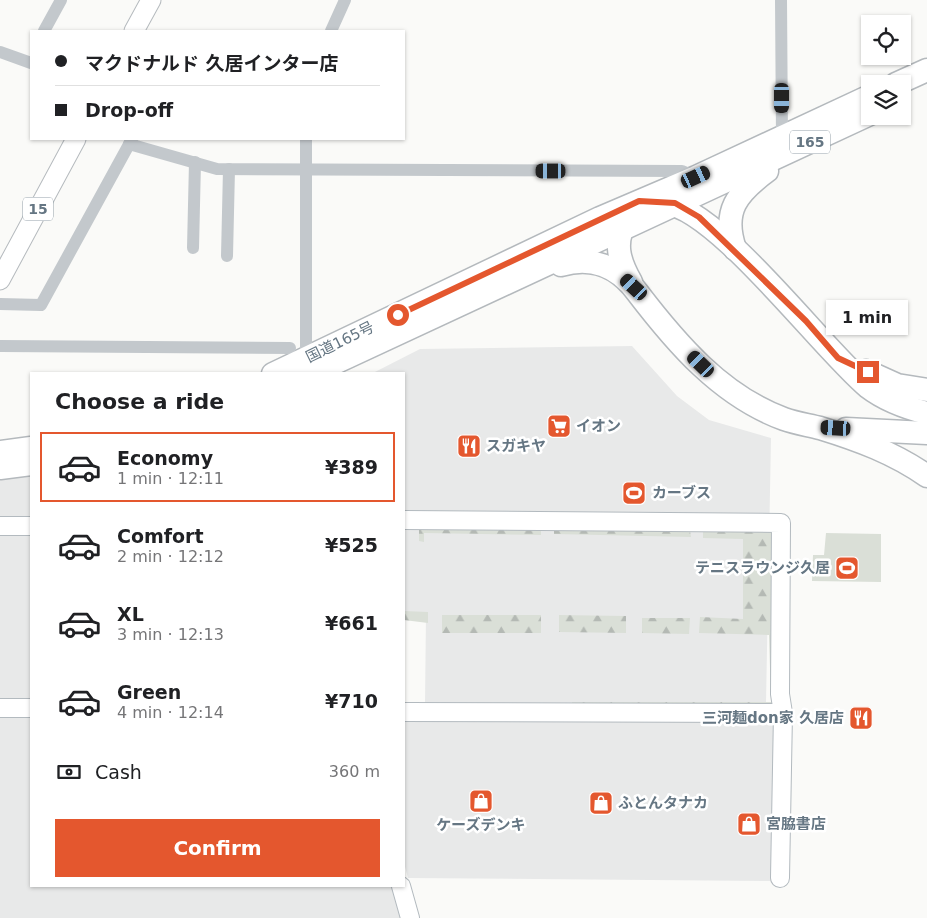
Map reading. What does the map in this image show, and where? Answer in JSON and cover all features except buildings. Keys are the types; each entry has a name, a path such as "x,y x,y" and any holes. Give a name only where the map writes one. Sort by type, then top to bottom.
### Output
{"highway":[{"path":"911,77 927,70"},
{"path":"911,94 927,87"},
{"name":"国道165号","path":"279,372 458,306 620,231 675,203 750,172 791,142 861,101"},
{"name":"国道165号","path":"304,364 639,201 696,177 861,117"},
{"path":"735,249 729,232 729,222 739,197 791,142"},
{"path":"927,413 905,407 869,387 838,358 806,321 735,249 699,217 675,203 639,201 620,231 618,254 621,263 634,287 660,322 725,388 751,405 785,420 817,428 881,449 902,459 927,476"},
{"path":"458,306 550,268 576,261 597,262 608,266 634,287"},
{"path":"838,358 897,385 927,390"},
{"path":"817,428 927,432"},
{"path":"0,452 30,448"},
{"path":"0,468 30,464"}],"main road":[{"path":"135,30 151,0"},
{"name":"15","path":"0,280 75,140"}],"street":[{"path":"45,30 61,0"},
{"path":"331,30 345,0"},
{"path":"781,0 791,142"},
{"path":"0,52 30,59"},
{"path":"0,346 304,364 306,140"},
{"path":"0,304 42,305 130,142 217,169 682,171 696,177"},
{"path":"193,248 195,162"},
{"path":"227,256 229,169"},
{"path":"405,520 780,522 780,694 783,713 780,878"},
{"path":"0,526 30,526"},
{"path":"0,708 30,708"},
{"path":"405,712 783,713"},
{"path":"405,718 427,712"},
{"path":"400,887 410,918"}],"shaded area":[{"path":"632,346 677,396 709,420 771,438 766,703 425,703 426,615 405,615 405,372 375,372 420,349"},
{"path":"30,466 30,887 401,887 410,918 0,918 0,469"},
{"path":"405,720 774,720 775,793 771,881 408,878 405,867"}],"green space":[{"path":"419,529 541,530 541,535 424,533 424,542 419,541"},
{"path":"554,530 690,531 691,537 554,534"},
{"path":"703,532 777,532 778,711 572,710 572,702 771,702 769,635 699,633 700,617 743,619 743,539 703,538"},
{"name":"テニスラウンジ久居","path":"826,533 881,534 881,582 812,581 813,555 824,555"},
{"path":"405,611 428,612 428,623 405,620"},
{"path":"442,615 541,615 541,633 442,633"},
{"path":"559,615 626,616 626,633 559,632"},
{"path":"642,618 690,618 689,634 642,633"}],"place":[{"name":"イオン","path":"559,426"},
{"name":"スガキヤ","path":"469,446"},
{"name":"カーブス","path":"634,493"},
{"name":"テニスラウンジ久居","path":"847,568"},
{"name":"三河麺don家 久居店","path":"861,718"},
{"name":"ケーズデンキ","path":"481,801"},
{"name":"ふとんタナカ","path":"601,803"},
{"name":"宮脇書店","path":"749,824"}],"route":[{"path":"398,315 639,201 675,203 699,217 735,249 806,321 838,358 868,372"}]}
